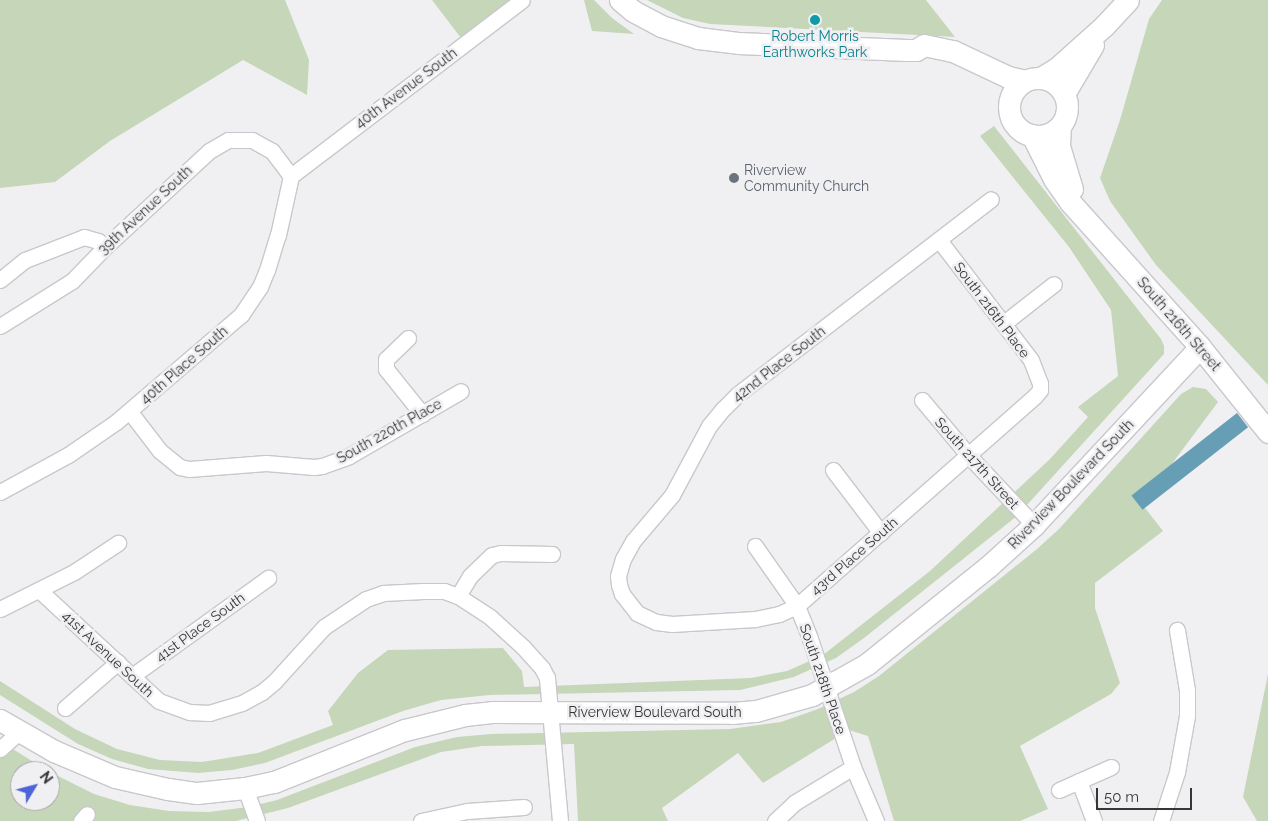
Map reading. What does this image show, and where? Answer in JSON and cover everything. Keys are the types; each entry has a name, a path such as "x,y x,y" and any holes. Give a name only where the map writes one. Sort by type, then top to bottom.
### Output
{"street":[{"name":"40th Avenue South","path":"291,176 522,0"},
{"path":"620,0 633,11 660,26 713,41 916,50 923,55 960,63 999,89 1010,103 1013,121 1024,132 1032,135 1047,134 1060,126 1067,108 1064,94 1056,84 1008,77 953,51 924,45 916,50"},
{"path":"1010,103 1016,89 1057,68 1104,26 1128,0"},
{"path":"1064,94 1104,26"},
{"name":"South 216th Street","path":"1060,126 1062,163 1075,197 1086,218"},
{"name":"South 216th Street","path":"1032,135 1061,190 1200,347 1268,432"},
{"name":"39th Avenue South","path":"0,326 72,282 104,248 209,151 228,140 252,140 272,151 291,176"},
{"name":"40th Place South","path":"0,492 68,455 130,412 230,326 250,303 267,270 278,235 291,176"},
{"name":"42nd Place South","path":"626,601 622,594 618,576 623,559 633,541 672,495 709,426 723,409 745,389 991,199"},
{"path":"0,280 25,260 84,237 98,241 104,248"},
{"name":"South 216th Place","path":"939,240 1031,360 1040,383"},
{"path":"1004,323 1054,284"},
{"path":"408,338 386,359 386,369 422,414"},
{"name":"Riverview Boulevard South","path":"6,726 54,751 115,777 168,789 197,793 245,788 304,772 405,730 440,719 492,712 732,713 780,705 812,695 867,664 989,566 1034,525 1200,347"},
{"name":"43rd Place South","path":"626,601 637,613 646,618 656,622 672,624 755,619 779,614 797,606 1028,404 1040,390 1040,383"},
{"name":"South 220th Place","path":"130,412 168,459 180,467 189,469 252,463 322,466 350,456 461,390"},
{"name":"South 217th Street","path":"922,400 969,456 1034,525"},
{"path":"833,470 881,533"},
{"path":"0,609 88,564 118,542"},
{"name":"South 218th Place","path":"755,546 797,606 853,767 876,821"},
{"path":"552,554 501,553 492,555 480,564 470,576 458,596 490,617 524,647 542,668 547,678 552,712 560,821"},
{"name":"41st Place South","path":"132,676 268,578"},
{"name":"41st Avenue South","path":"39,590 159,702 190,712 209,713 242,703 262,692 288,667 324,627 366,599 383,593 423,591 444,591 458,596"},
{"path":"1161,821 1177,772 1187,716 1187,690 1177,630"},
{"path":"65,708 118,662"},
{"path":"0,748 6,726"},
{"path":"775,821 794,803 853,767"},
{"path":"1059,790 1111,767"},
{"path":"1078,781 1094,821"},
{"path":"245,788 257,821"},
{"path":"421,821 524,807"}],"green space":[{"path":"0,0 285,0 309,60 307,95 243,60 110,141 55,182 0,188"},
{"path":"432,0 511,0 461,38"},
{"path":"584,0 594,0 612,18 634,34 592,31"},
{"name":"Robert Morris Earthworks Park","path":"647,0 926,0 955,37 710,24 683,18"},
{"path":"1162,0 1268,0 1268,385 1156,265 1110,201 1100,178 1120,120 1149,19"},
{"path":"994,126 1161,339 1164,346 1164,354 1017,516 864,638 836,658 794,677 740,690 490,695 441,700 403,711 265,763 232,770 198,773 148,769 112,759 78,744 0,695 0,681 75,729 117,749 160,760 202,762 258,753 333,725 328,711 358,673 388,650 503,648 522,671 524,687 751,678 787,671 823,655 930,571 1050,459 1088,417 1078,407 1118,376 1111,310 1069,247 980,136"},
{"path":"1193,387 1206,389 1218,402 1142,504 1163,531 1095,583 1095,608 1120,683 1111,694 1020,746 1048,809 1020,821 894,821 868,736 849,730 763,783 738,753 662,808 668,821 578,821 574,744 482,746 441,752 288,808 236,821 0,821 0,741 32,761 10,761 10,811 60,811 60,777 94,794 130,805 169,811 209,812 248,807 277,800 415,747 457,737 491,734 730,729 781,722 818,709 854,692 879,676 1037,549 1059,529 1181,394"},
{"path":"1268,674 1268,821 1257,821 1243,797"}],"water":[{"path":"1237,413 1248,427 1142,510 1131,495"}],"place":[{"name":"Robert Morris Earthworks Park","path":"815,20"},
{"name":"Riverview Community Church","path":"734,178"}]}
